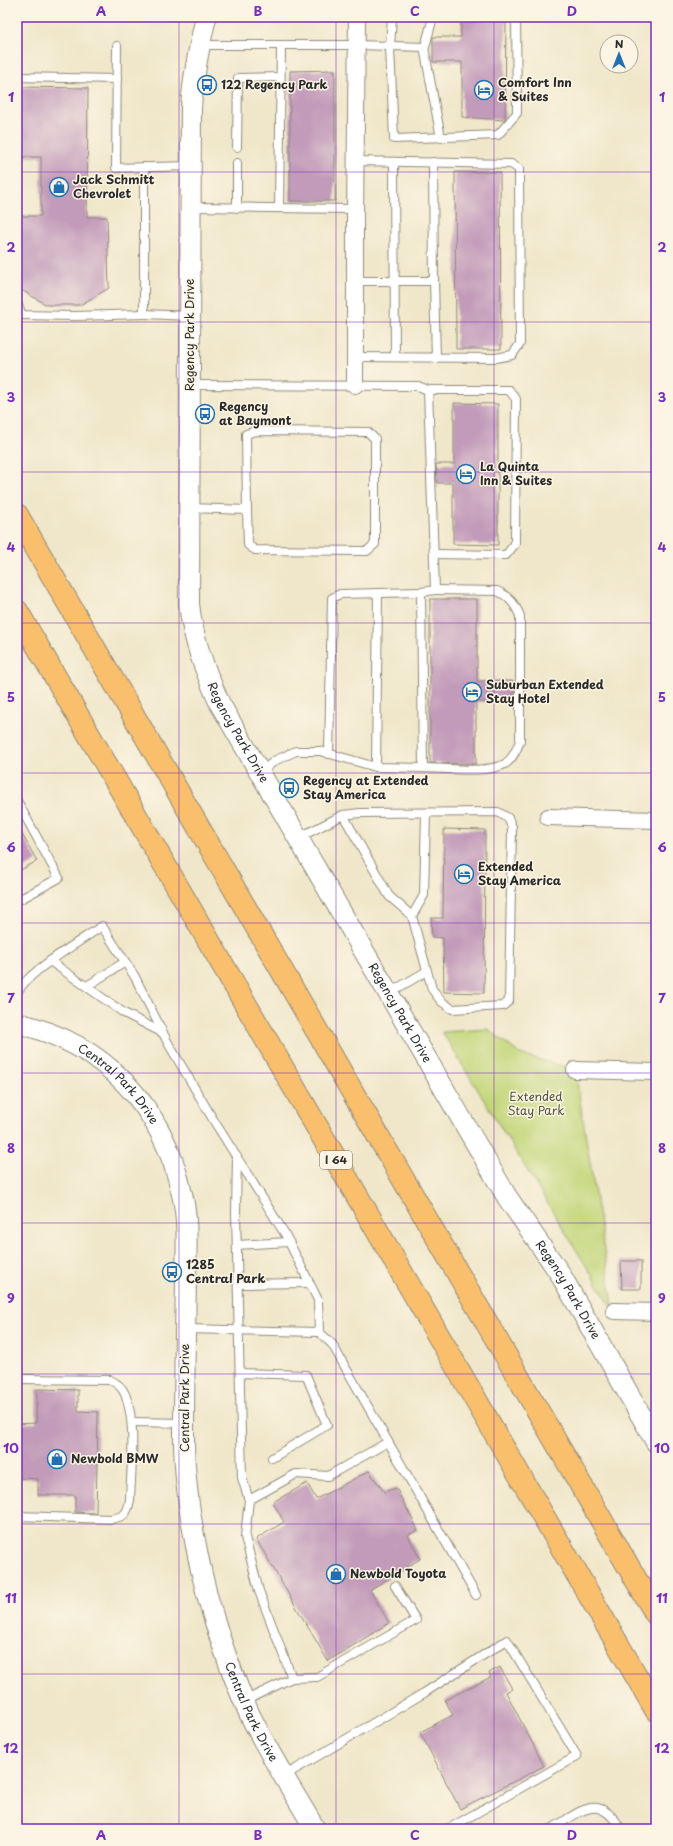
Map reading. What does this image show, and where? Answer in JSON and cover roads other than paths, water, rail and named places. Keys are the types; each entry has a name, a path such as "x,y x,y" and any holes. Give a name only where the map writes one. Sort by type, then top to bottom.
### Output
{"highway":[{"path":"19,515 656,1614"},
{"name":"I 64","path":"17,611 656,1710"}],"street":[{"name":"Regency Park Drive","path":"206,17 192,83 189,604 192,627 198,652 220,704 507,1197 559,1272 656,1442"},
{"path":"355,385 355,161 357,17"},
{"path":"548,818 656,820"},
{"name":"Central Park Drive","path":"17,1022 41,1028 68,1041 95,1058 120,1077 145,1104 162,1132 173,1160 183,1196 186,1234 184,1424 188,1500 198,1558 213,1613 234,1678 250,1715 315,1829"},
{"path":"575,1070 656,1072"},
{"path":"614,1311 656,1312"}],"lane":[{"path":"392,17 390,47 394,139 498,135 517,113 516,17"},
{"path":"433,17 424,47 441,138"},
{"path":"279,208 281,45"},
{"path":"199,46 357,45 424,47"},
{"path":"117,46 116,168 191,166"},
{"path":"17,77 117,79"},
{"path":"237,147 238,78 280,77"},
{"path":"355,161 511,164 519,169 520,344 512,355 496,358 355,357"},
{"path":"394,162 394,357"},
{"path":"433,162 436,358"},
{"path":"237,163 237,208"},
{"path":"144,167 144,314"},
{"path":"191,207 355,209"},
{"path":"355,281 434,281"},
{"path":"17,303 22,315 75,316 144,314 190,316"},
{"path":"190,385 355,385 418,386 428,390 509,390 516,399 515,544 506,555 435,554"},
{"path":"428,390 435,554 435,590"},
{"path":"256,431 368,432 375,439 375,544 367,551 255,550 248,545 248,510 246,434 256,431"},
{"path":"189,508 248,510"},
{"path":"260,772 276,760 296,751 320,751 329,754 376,767 486,769 506,763 515,754 520,741 520,616 516,606 506,595 497,591 435,590 421,592 340,594 332,598 329,754"},
{"path":"421,592 423,768"},
{"path":"376,767 378,593"},
{"path":"17,801 59,878 17,901"},
{"path":"298,838 343,815 498,812 508,818 512,827 509,1001 503,1006 452,1009 442,1001 432,989 412,916 389,896 343,815"},
{"path":"412,916 424,895 426,813"},
{"path":"17,993 21,985 50,961 102,926 135,977 163,1033 289,1242 318,1300 319,1332"},
{"path":"50,961 124,1013 163,1033"},
{"path":"87,986 125,962"},
{"path":"389,993 427,971"},
{"path":"237,1157 237,1245 242,1478 249,1500 245,1537 259,1591 292,1678"},
{"path":"237,1245 289,1242"},
{"path":"238,1284 309,1282"},
{"path":"185,1329 319,1332 332,1344 476,1595"},
{"path":"240,1373 306,1375 327,1425 272,1458"},
{"path":"17,1379 110,1380 119,1384 125,1394 132,1422 130,1500 128,1510 123,1516 111,1519 17,1516"},
{"path":"132,1422 184,1424"},
{"path":"249,1500 296,1474 328,1476 388,1442"},
{"path":"244,1701 292,1678 317,1677 416,1620 395,1586"},
{"path":"284,1776 424,1693 507,1640 577,1756 448,1829"},
{"path":"551,1829 590,1807 603,1808 616,1820 621,1829"}],"place":[{"name":"122 Regency Park","path":"207,85"},
{"name":"Comfort Inn & Suites","path":"484,90"},
{"name":"Jack Schmitt Chevrolet","path":"59,187"},
{"name":"Regency at Baymont","path":"205,414"},
{"name":"La Quinta Inn & Suites","path":"466,474"},
{"name":"Suburban Extended Stay Hotel","path":"472,692"},
{"name":"Regency at Extended Stay America","path":"289,788"},
{"name":"Extended Stay America","path":"464,874"},
{"name":"1285 Central Park","path":"172,1272"},
{"name":"Newbold BMW","path":"57,1459"},
{"name":"Newbold Toyota","path":"336,1574"}],"park label":[{"name":"Extended Stay Park","path":"536,1104"}]}
